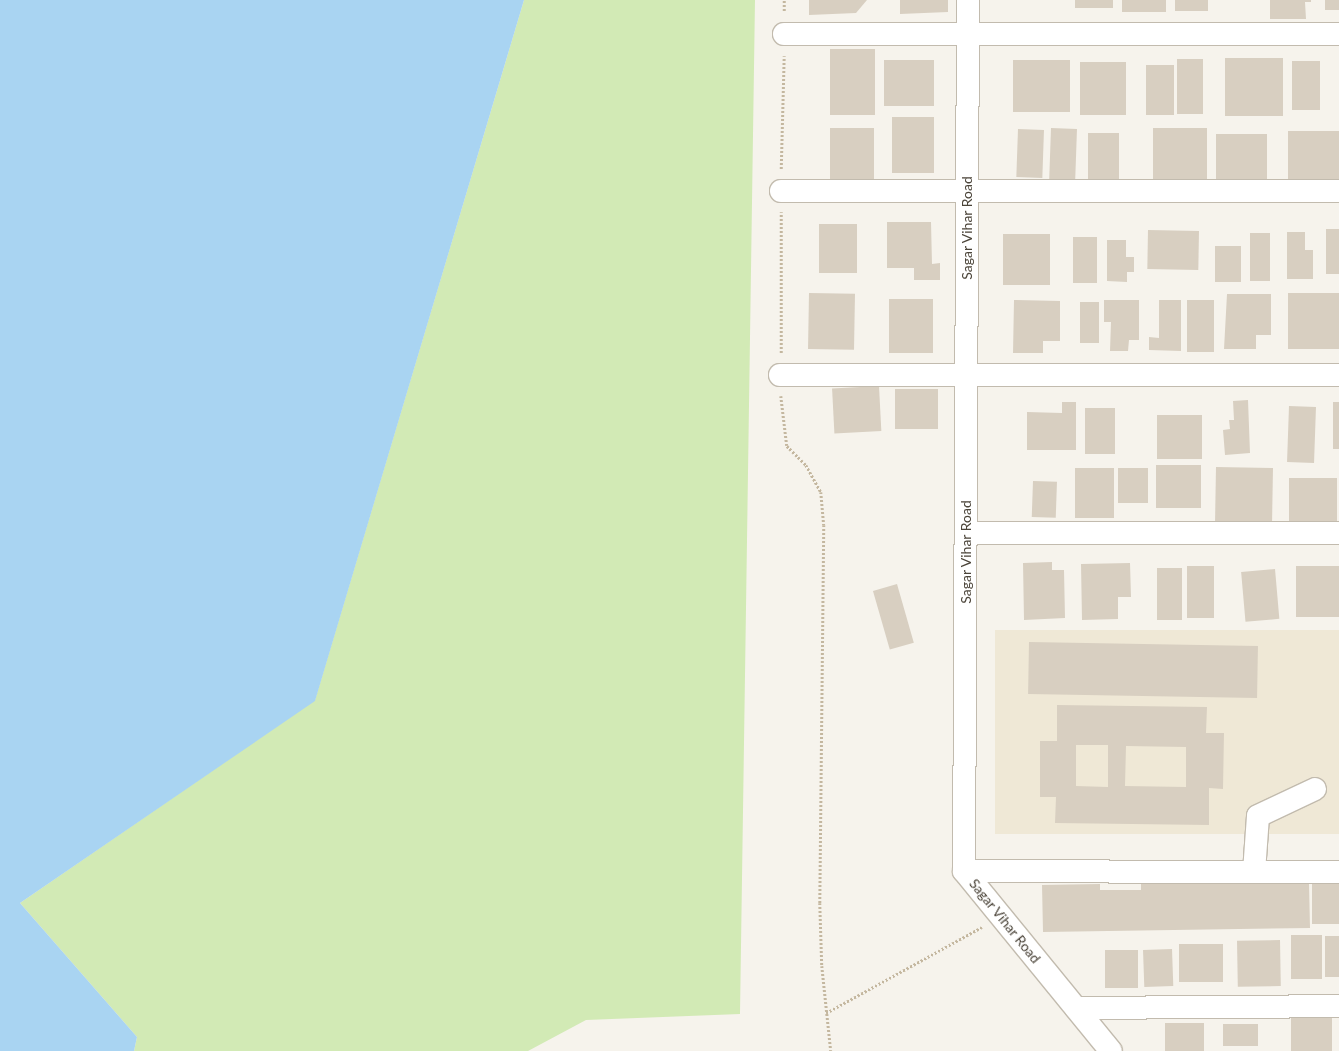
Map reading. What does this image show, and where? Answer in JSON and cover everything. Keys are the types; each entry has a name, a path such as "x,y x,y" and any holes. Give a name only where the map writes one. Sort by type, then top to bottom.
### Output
{"street":[{"name":"Sagar Vihar Road","path":"968,0 964,871 1112,1051"},
{"path":"784,34 1339,34"},
{"path":"781,191 1339,191"},
{"path":"780,375 1339,375"},
{"path":"966,533 1339,533"},
{"path":"1254,872 1258,816 1315,789"},
{"path":"964,871 1339,872"},
{"path":"1076,1008 1339,1006"}],"path":[{"path":"784,0 781,191 781,410 787,446 806,465 821,492 824,526 820,903 826,1013 831,1051"},
{"path":"826,1013 1001,916"}],"shaded area":[{"path":"995,630 1339,630 1339,834 995,834"}],"green space":[{"path":"524,0 755,0 740,1014 586,1020 528,1051 134,1051 137,1037 20,903 315,700"}],"water":[{"path":"0,0 524,0 315,701 20,903 137,1037 134,1051 0,1051"}],"building":[{"path":"809,0 867,0 856,13 809,15"},
{"path":"900,0 948,0 948,12 900,14"},
{"path":"1075,0 1113,0 1113,8 1075,8"},
{"path":"1122,0 1166,0 1166,12 1122,12"},
{"path":"1175,0 1208,0 1208,11 1175,11"},
{"path":"1270,0 1311,0 1311,2 1305,2 1306,19 1270,19"},
{"path":"1325,0 1339,0 1339,10 1325,10"},
{"path":"830,49 875,49 875,115 830,115"},
{"path":"1225,58 1283,58 1283,116 1225,116"},
{"path":"1177,59 1203,59 1203,114 1177,114"},
{"path":"884,60 934,60 934,106 884,106"},
{"path":"1013,60 1070,60 1070,112 1013,112"},
{"path":"1292,61 1320,61 1320,110 1292,110"},
{"path":"1080,62 1126,62 1126,115 1080,115"},
{"path":"1146,65 1174,65 1174,115 1146,115"},
{"path":"892,117 934,117 934,173 892,173"},
{"path":"830,128 874,128 874,181 830,181"},
{"path":"1051,128 1077,129 1075,180 1049,179"},
{"path":"1153,128 1207,128 1207,185 1153,185"},
{"path":"1018,129 1044,130 1042,178 1016,177"},
{"path":"1288,131 1339,131 1339,183 1288,183"},
{"path":"1088,133 1119,133 1119,182 1088,182"},
{"path":"1216,134 1267,134 1267,180 1216,180"},
{"path":"887,222 931,222 932,264 940,263 940,280 914,280 914,268 887,268"},
{"path":"819,224 857,224 857,273 819,273"},
{"path":"1326,229 1339,229 1339,274 1326,274"},
{"path":"1148,230 1199,231 1198,270 1147,269"},
{"path":"1287,232 1305,232 1305,250 1313,250 1313,279 1287,279"},
{"path":"1250,233 1270,233 1270,281 1250,281"},
{"path":"1003,234 1050,234 1050,285 1003,285"},
{"path":"1073,237 1097,237 1097,283 1073,283"},
{"path":"1107,240 1126,240 1126,257 1134,257 1134,272 1127,272 1127,282 1107,281"},
{"path":"1215,246 1241,246 1241,282 1215,282"},
{"path":"809,293 855,294 854,350 808,349"},
{"path":"1288,293 1339,293 1339,349 1288,349"},
{"path":"1227,294 1271,294 1271,335 1256,335 1256,349 1224,349"},
{"path":"889,299 933,299 933,353 889,353"},
{"path":"1014,300 1060,301 1060,341 1043,341 1043,353 1013,353"},
{"path":"1104,300 1139,300 1139,340 1129,340 1128,351 1110,351 1111,322 1104,322"},
{"path":"1159,300 1181,300 1181,351 1149,350 1149,337 1159,338"},
{"path":"1187,300 1214,300 1214,352 1187,352"},
{"path":"1080,302 1099,302 1099,343 1080,343"},
{"path":"879,386 881,431 834,433 832,388"},
{"path":"895,389 938,389 938,429 895,429"},
{"path":"1248,400 1250,453 1225,455 1223,430 1230,429 1229,420 1234,420 1233,401"},
{"path":"1062,402 1076,402 1076,450 1027,450 1027,412 1062,413"},
{"path":"1333,402 1339,402 1339,449 1333,449"},
{"path":"1289,406 1316,407 1314,463 1287,462"},
{"path":"1085,408 1115,408 1115,454 1085,454"},
{"path":"1157,415 1202,415 1202,459 1157,459"},
{"path":"1156,465 1201,465 1201,508 1156,508"},
{"path":"1216,467 1273,468 1272,525 1215,524"},
{"path":"1075,468 1114,468 1114,518 1075,518"},
{"path":"1118,468 1148,468 1148,503 1118,503"},
{"path":"1289,478 1337,478 1337,529 1289,529"},
{"path":"1033,481 1057,482 1056,518 1032,517"},
{"path":"1052,562 1052,570 1064,570 1065,618 1024,620 1023,563"},
{"path":"1130,563 1131,597 1118,597 1118,619 1082,620 1081,564"},
{"path":"1187,566 1214,566 1214,618 1187,618"},
{"path":"1296,566 1339,566 1339,617 1296,617"},
{"path":"1157,568 1182,568 1182,620 1157,620"},
{"path":"1275,569 1279,619 1245,622 1241,572"},
{"path":"897,584 914,643 890,650 873,591"},
{"path":"1029,642 1258,646 1257,698 1028,694"},
{"path":"1057,705 1207,707 1206,733 1224,733 1223,789 1209,788 1209,825 1055,823 1056,797 1040,797 1040,741 1057,741","holes":["1076,745 1108,745 1108,787 1076,786","1126,746 1186,747 1186,787 1125,786"]},
{"path":"1248,879 1248,884 1309,883 1310,928 1043,932 1042,885 1100,884 1100,890 1141,890 1141,881"},
{"path":"1312,883 1339,883 1339,924 1312,924"},
{"path":"1291,935 1322,935 1322,979 1291,979"},
{"path":"1325,936 1339,936 1339,977 1325,977"},
{"path":"1280,940 1281,986 1238,987 1237,941"},
{"path":"1179,944 1223,944 1223,982 1179,982"},
{"path":"1172,949 1173,986 1144,987 1143,950"},
{"path":"1105,950 1138,950 1138,988 1105,988"},
{"path":"1291,1018 1332,1018 1332,1051 1291,1051"},
{"path":"1165,1023 1204,1023 1204,1051 1165,1051"},
{"path":"1223,1024 1258,1024 1258,1046 1223,1046"}]}
